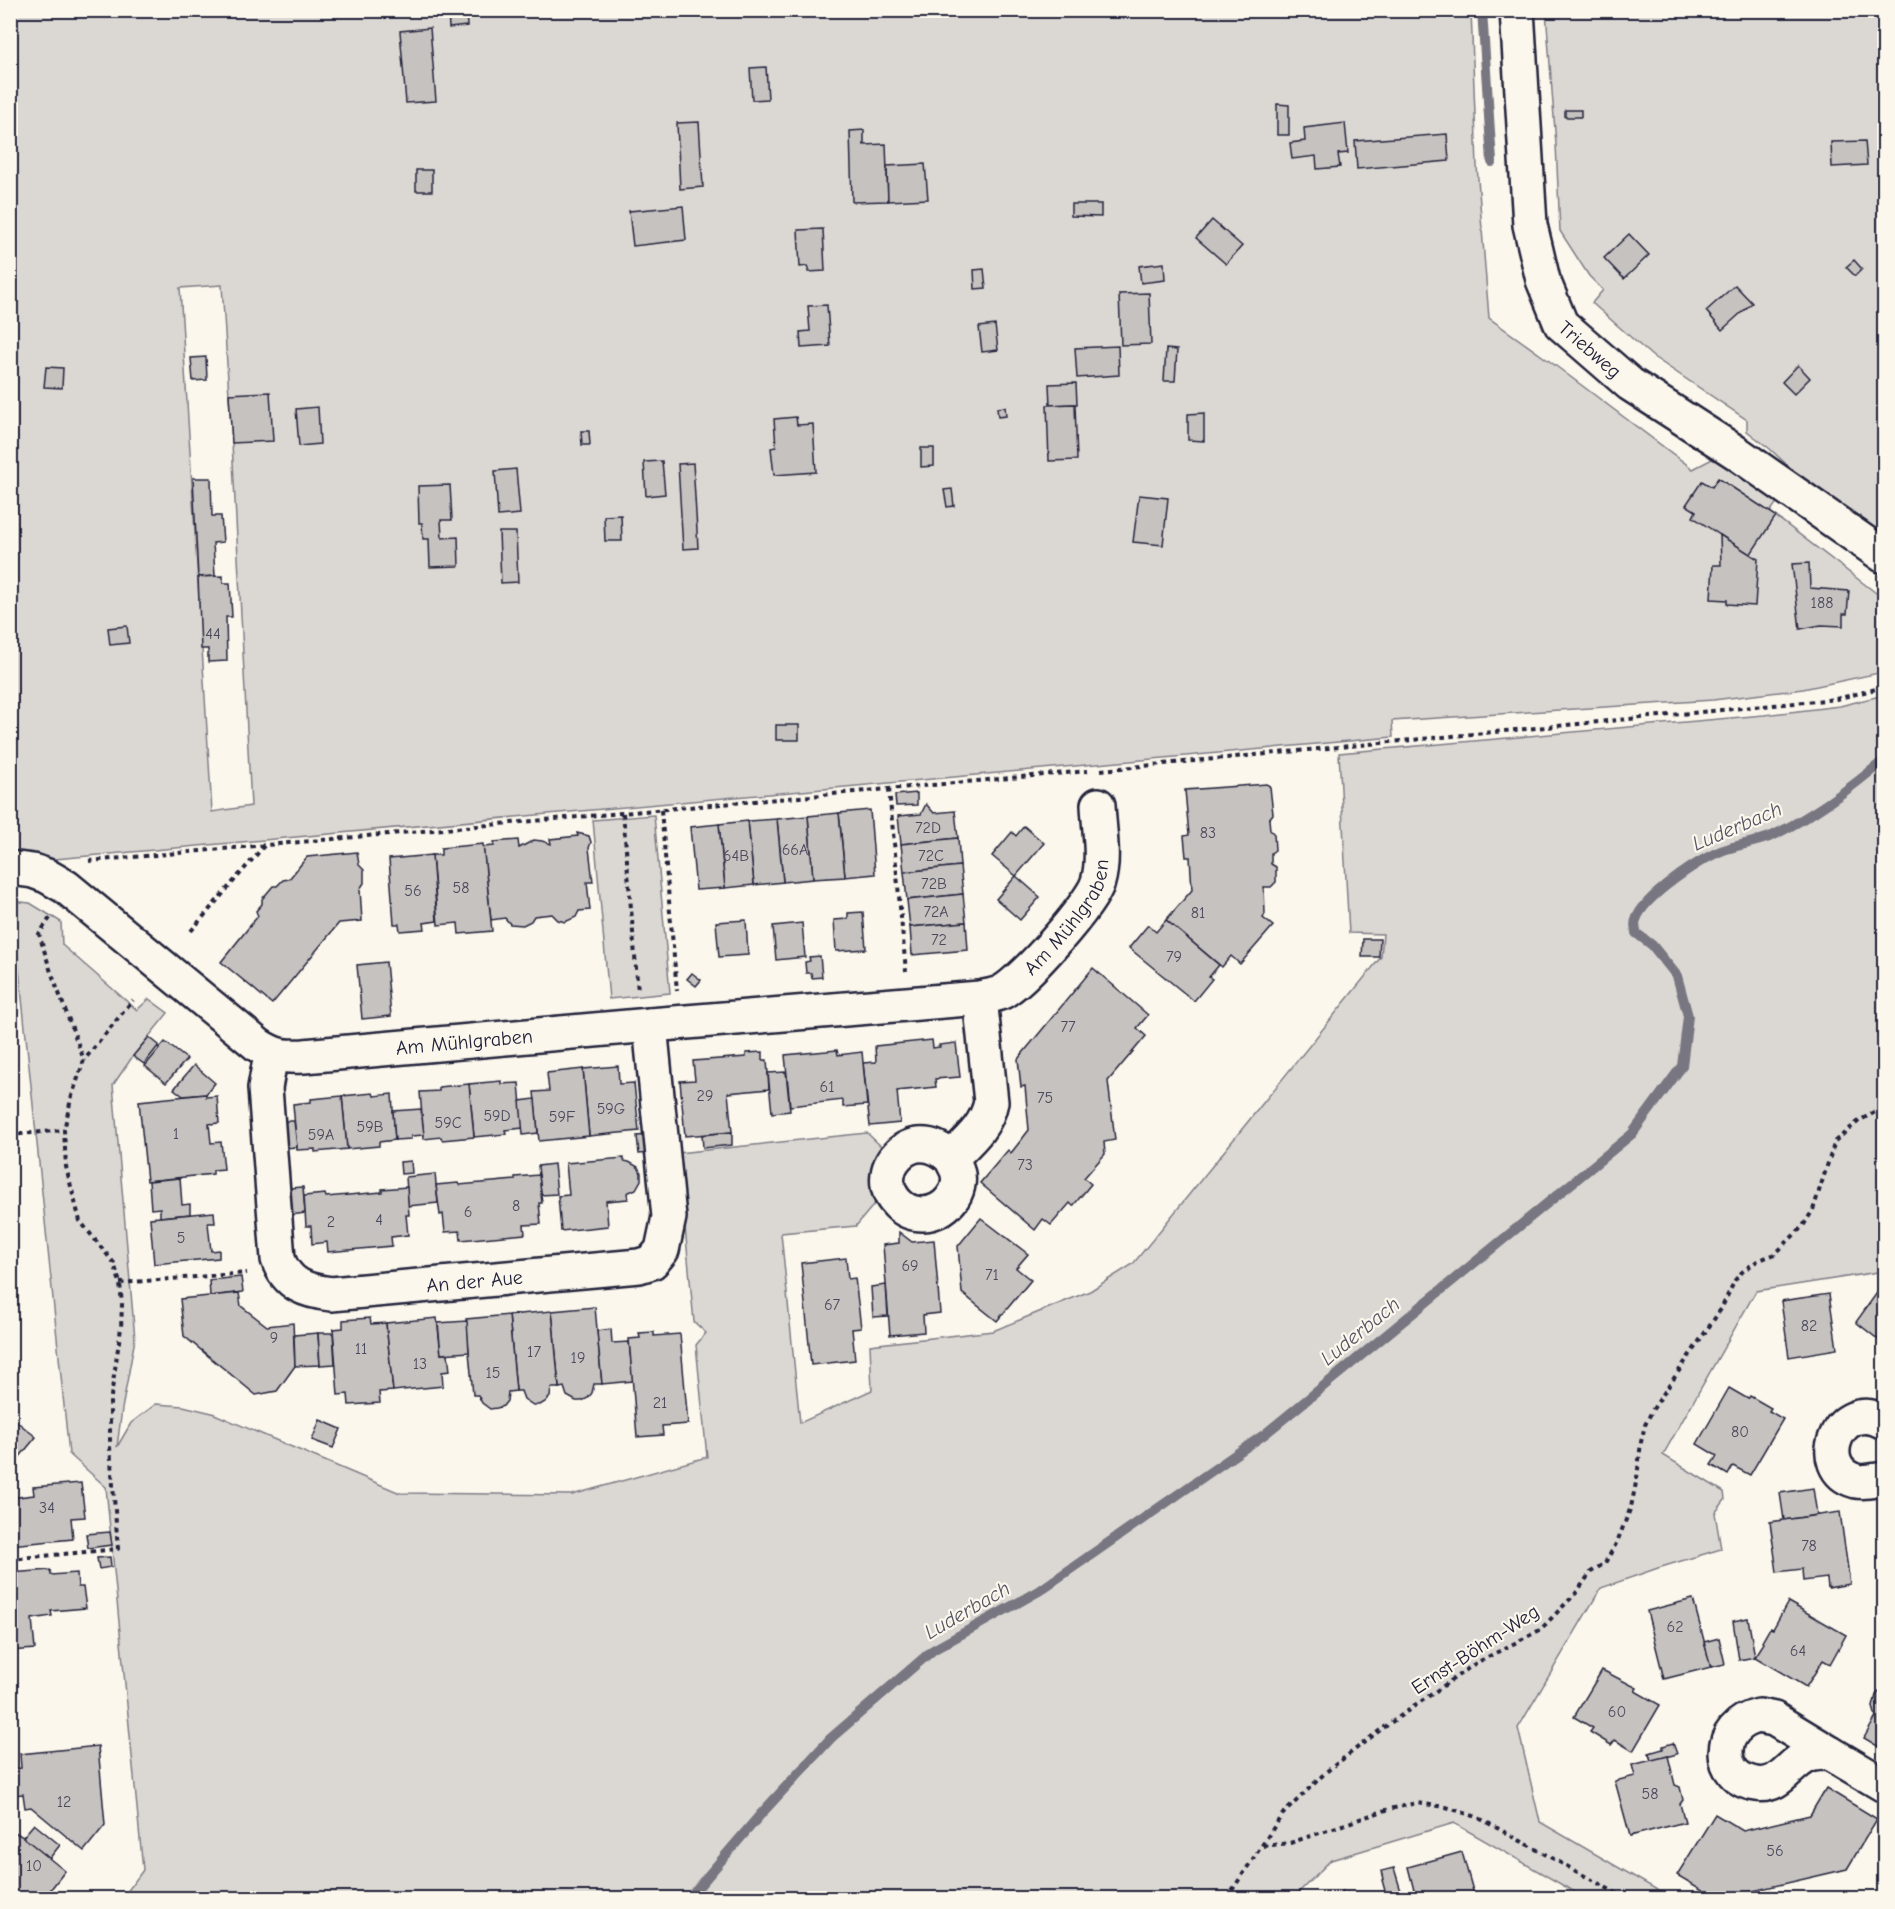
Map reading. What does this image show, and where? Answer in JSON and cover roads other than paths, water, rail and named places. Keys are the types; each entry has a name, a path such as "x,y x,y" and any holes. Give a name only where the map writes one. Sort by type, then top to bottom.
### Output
{"street":[{"name":"Triebweg","path":"1517,10 1530,225 1543,280 1561,324 1630,384 1737,453 1884,555"},
{"name":"Am Mühlgraben","path":"272,1054 287,1057 304,1056 644,1010 980,998 1002,992 1025,974 1093,894 1098,880 1101,853 1098,805"},
{"path":"10,868 40,873 66,887 161,967 272,1054"},
{"path":"951,1158 977,1133 989,1113 991,1102 980,998"},
{"name":"An der Aue","path":"272,1054 265,1088 278,1259 282,1271 295,1284 312,1292 331,1294 627,1268 652,1262 662,1250 669,1217 644,1010"},
{"path":"1884,1422 1874,1417 1864,1416 1854,1419 1841,1428 1835,1437 1833,1447 1837,1467 1850,1479 1859,1482 1884,1479"},
{"path":"1830,1753 1884,1785"}],"waterway":[{"path":"1482,10 1492,162"},
{"name":"Luderbach","path":"689,1898 760,1815 831,1738 933,1650 1039,1591 1265,1434 1632,1134 1682,1066 1688,1016 1677,976 1652,945 1636,933 1635,921 1641,911 1660,890 1699,862 1721,851 1768,838 1789,827 1831,801 1884,760"}]}
